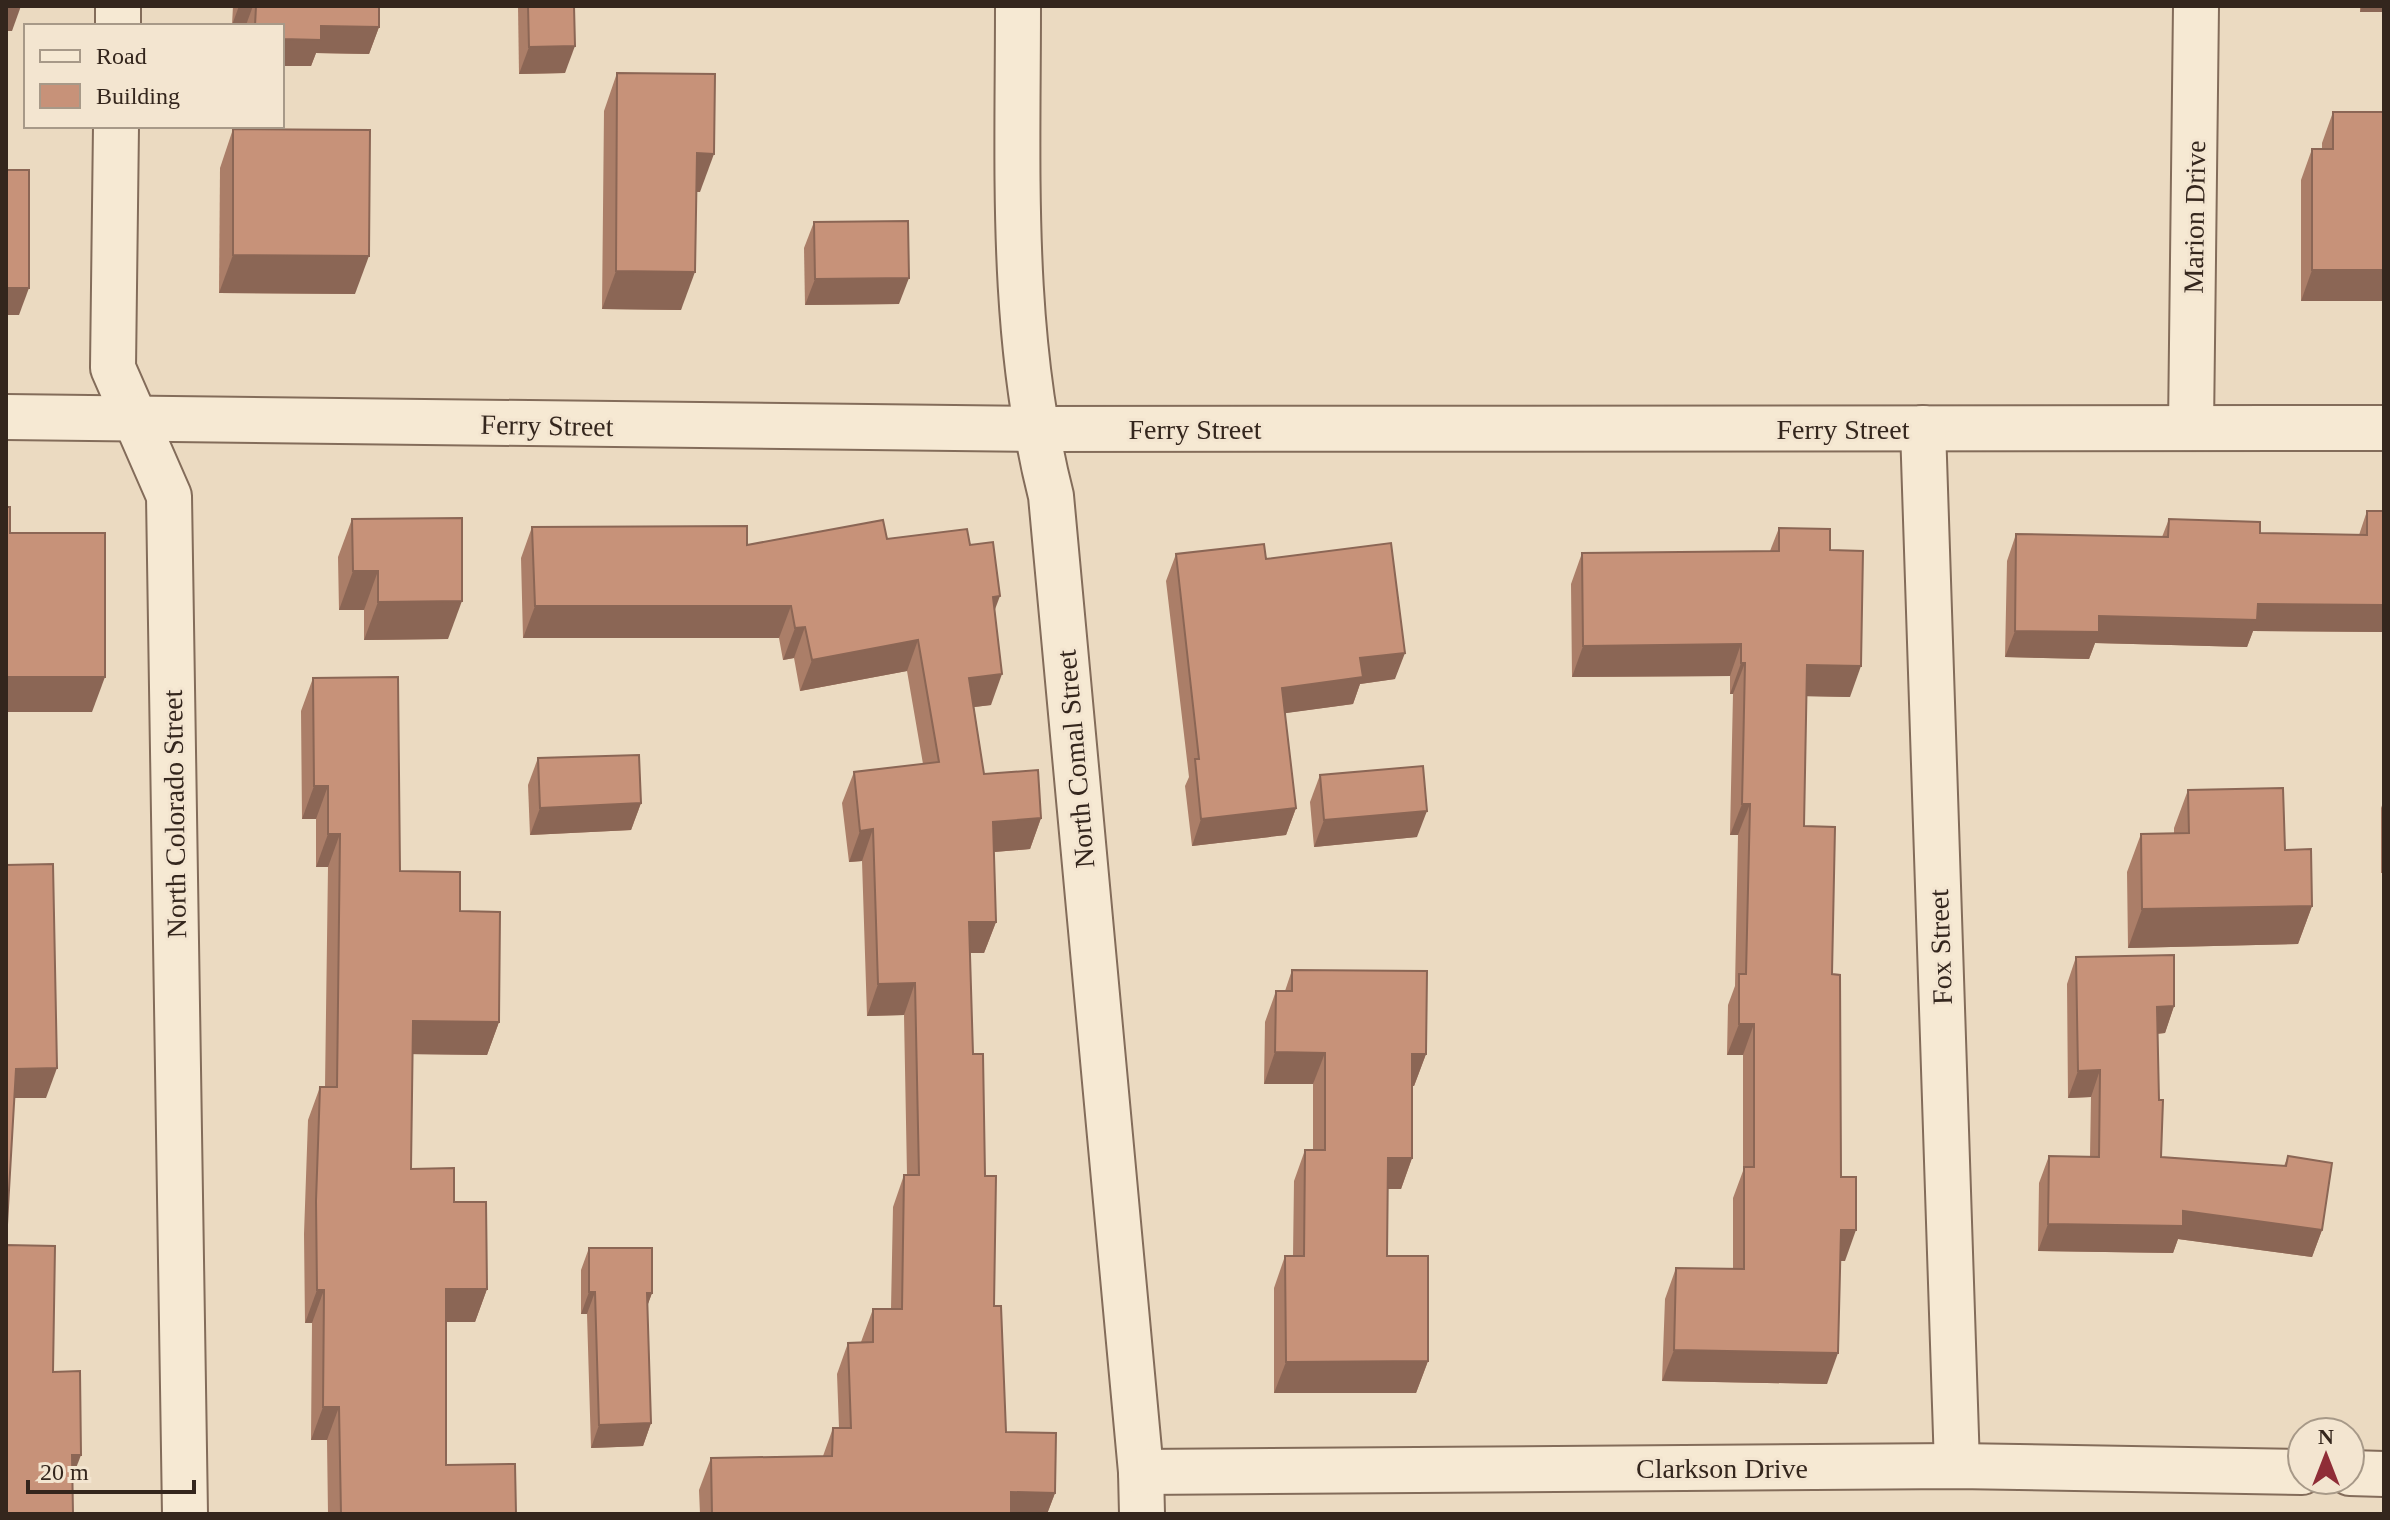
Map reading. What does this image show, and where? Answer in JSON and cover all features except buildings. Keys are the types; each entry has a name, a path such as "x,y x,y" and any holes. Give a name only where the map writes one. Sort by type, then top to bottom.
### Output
{"street":[{"name":"North Comal Street","path":"1018,6 1018,286 1034,429 1051,496 1142,1493"},
{"name":"Marion Drive","path":"2191,428 2196,6"},
{"name":"North Colorado Street","path":"116,128 113,368 169,496 185,1514"},
{"name":"Ferry Street","path":"6,417 135,421 1034,429 2384,428"},
{"name":"Fox Street","path":"1923,428 1957,1466"},
{"name":"Clarkson Drive","path":"1142,1493 1957,1466 2286,1472"}]}
